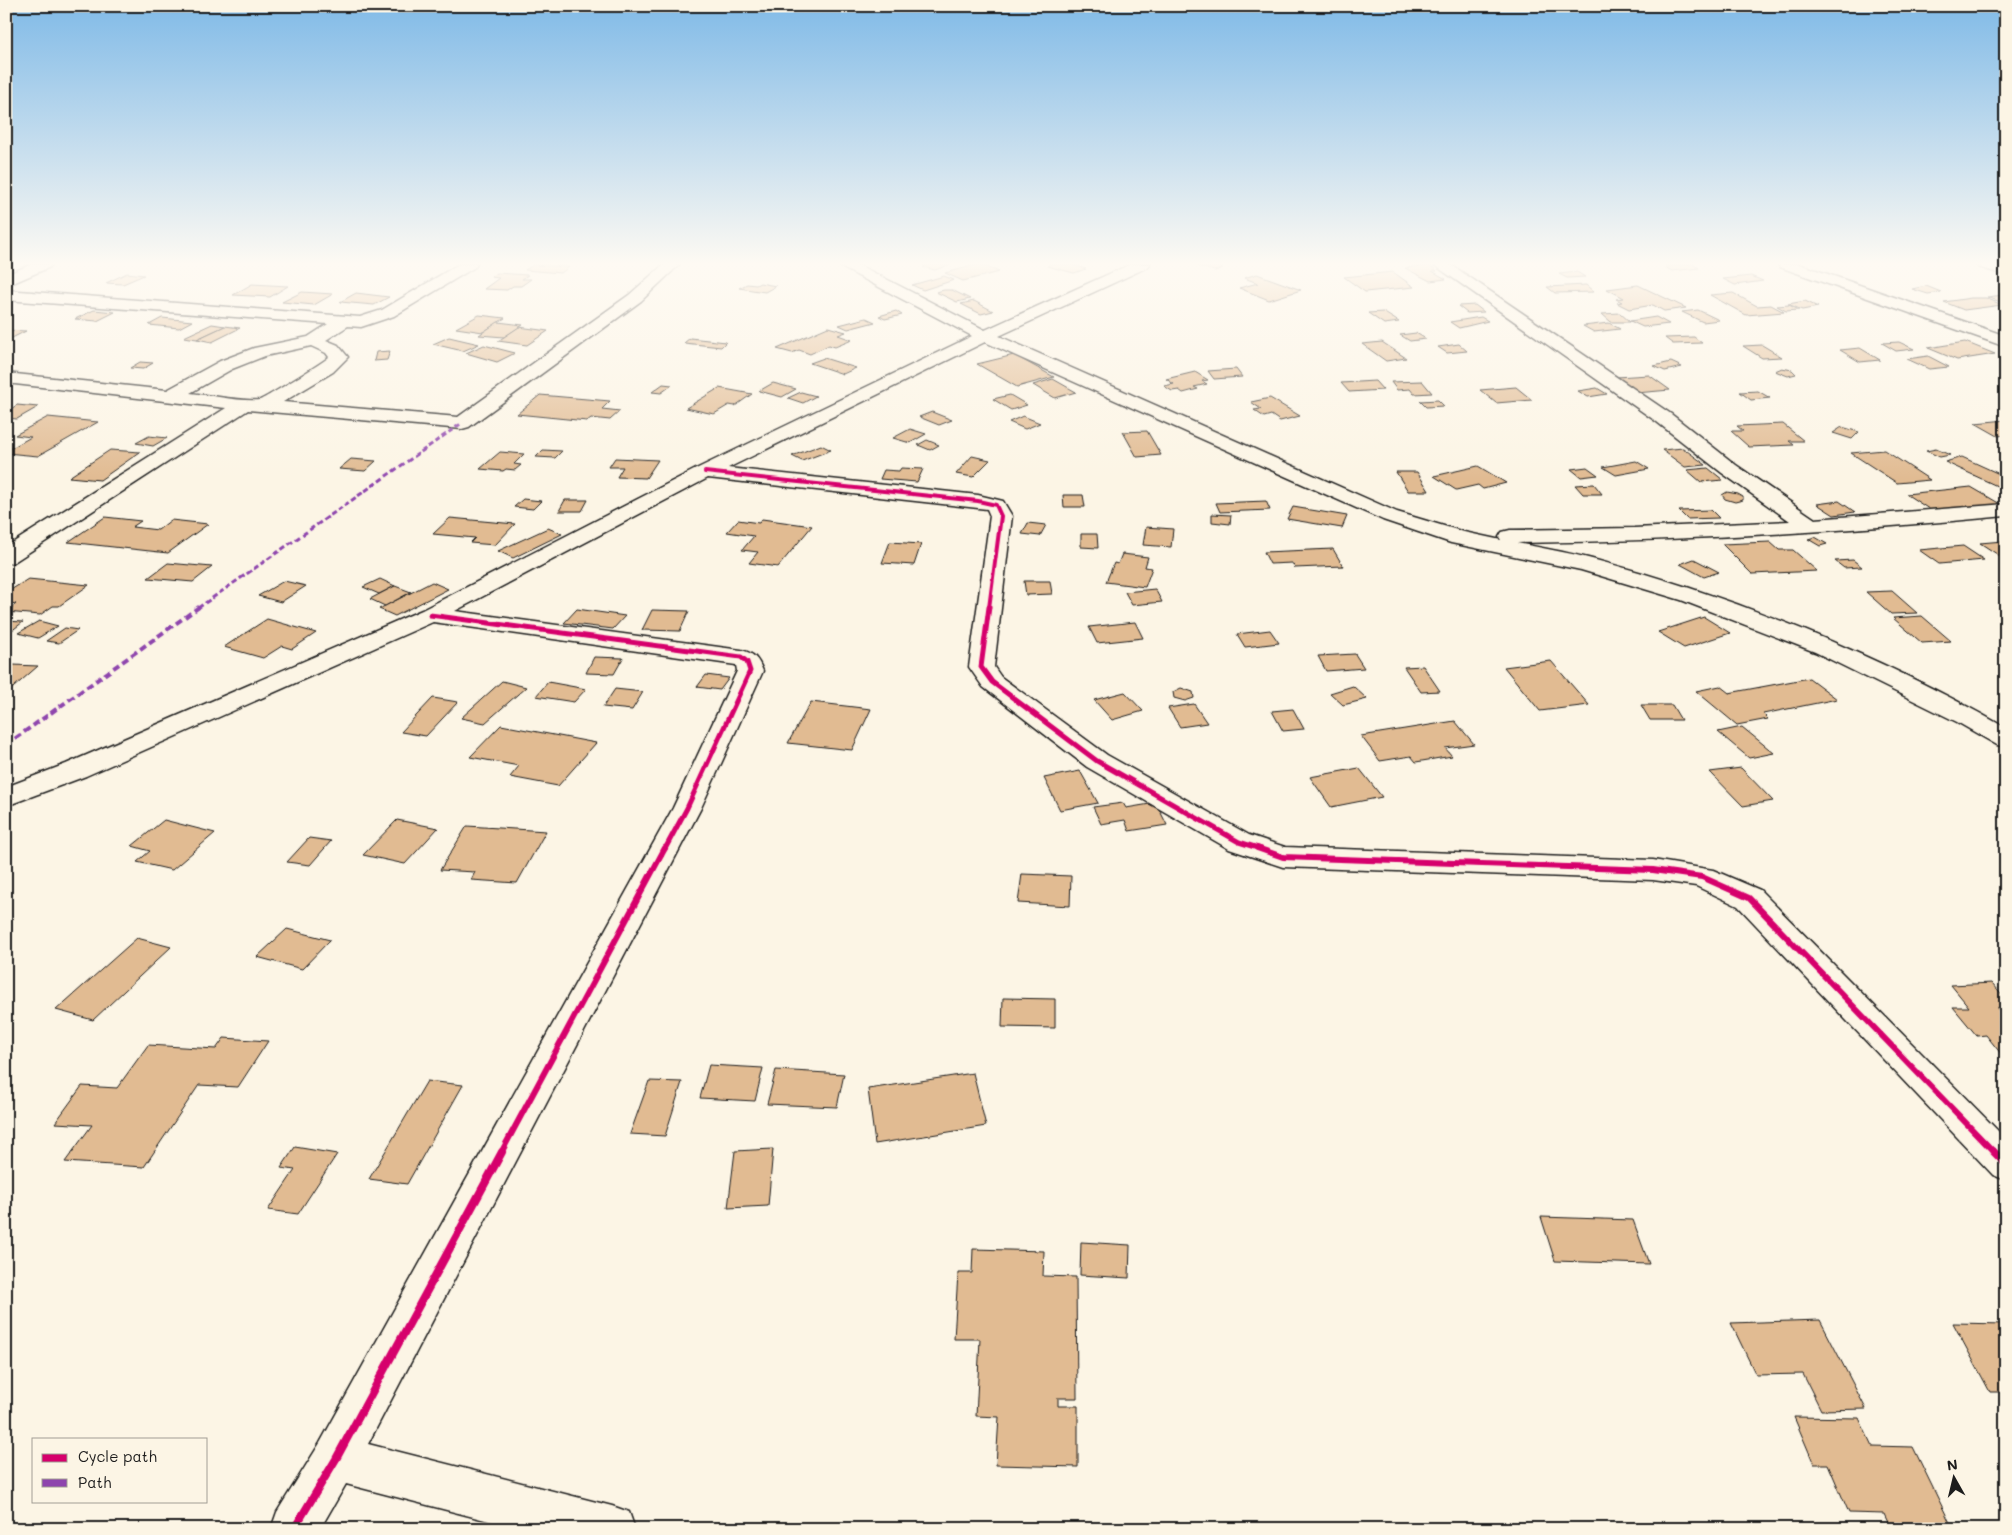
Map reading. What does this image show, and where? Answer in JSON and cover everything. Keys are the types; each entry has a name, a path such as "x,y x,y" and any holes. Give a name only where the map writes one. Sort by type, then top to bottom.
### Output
{"street":[{"path":"172,395 226,365 251,355 313,341 322,336"},
{"path":"6,378 244,404 462,423 583,336"},
{"path":"6,797 85,766 430,615 705,472 985,336 1390,516 1459,538 1585,564 1689,595 1824,648 1966,716 2006,739"},
{"path":"1544,336 1664,418 1729,470 1811,526"},
{"path":"1988,336 2006,342"},
{"path":"265,406 301,382 327,368 339,357 332,349 313,341"},
{"path":"6,557 244,404"},
{"path":"705,472 978,501 996,505 1001,516 981,667 992,682 1096,761 1239,842 1283,857 1653,870 1702,877 1749,898 2006,1164"},
{"path":"1459,538 1617,536 1811,526 2006,510"},
{"path":"294,1529 336,1459 687,808 750,671 747,662 741,657 430,615"},
{"path":"336,1459 612,1529"}],"building":[{"path":"6,336 17,336 6,341"},
{"path":"187,336 204,336 197,339 184,337"},
{"path":"204,336 225,336 212,342 197,339"},
{"path":"506,336 541,336 527,345 498,341"},
{"path":"808,336 840,336 852,340 835,347 829,345 810,354 799,350 792,353 777,349"},
{"path":"1401,336 1420,336 1426,339 1410,341"},
{"path":"449,337 479,344 463,351 433,344"},
{"path":"1694,337 1702,343 1673,344 1665,338"},
{"path":"690,338 726,342 721,347 684,343"},
{"path":"1382,342 1406,358 1386,361 1362,344"},
{"path":"1899,342 1914,349 1896,351 1882,343"},
{"path":"1965,342 1995,354 1957,360 1928,348"},
{"path":"1459,344 1467,351 1447,353 1438,347"},
{"path":"484,345 515,353 497,362 466,353"},
{"path":"1762,345 1782,357 1762,358 1743,346"},
{"path":"1860,348 1880,360 1860,362 1840,350"},
{"path":"390,351 387,360 374,361 376,352"},
{"path":"1014,355 1054,377 1017,387 977,364"},
{"path":"1928,356 1949,367 1929,369 1907,359"},
{"path":"824,358 856,368 843,374 810,363"},
{"path":"140,362 153,363 143,369 130,368"},
{"path":"1671,362 1682,367 1665,371 1654,366"},
{"path":"1782,368 1792,370 1796,374 1788,376 1775,371"},
{"path":"1236,369 1242,377 1214,379 1208,371"},
{"path":"1195,372 1208,380 1202,381 1207,384 1194,387 1198,389 1183,393 1179,390 1172,391 1164,386 1174,384 1166,379"},
{"path":"1649,375 1670,390 1636,393 1616,377"},
{"path":"1053,379 1076,392 1055,398 1033,385"},
{"path":"1375,381 1383,390 1349,392 1341,383"},
{"path":"1422,381 1432,393 1414,394 1410,389 1397,390 1391,382"},
{"path":"773,383 796,389 782,397 759,391"},
{"path":"663,384 672,385 661,393 652,392"},
{"path":"1516,387 1532,400 1496,403 1480,390"},
{"path":"719,388 752,394 735,406 729,405 714,414 686,408"},
{"path":"1597,388 1607,394 1588,397 1578,391"},
{"path":"1758,391 1770,398 1751,400 1740,392"},
{"path":"801,392 816,396 803,403 788,398"},
{"path":"540,395 610,401 602,409 620,411 610,420 591,418 587,421 517,414"},
{"path":"1010,395 1027,405 1011,410 993,399"},
{"path":"1270,398 1300,416 1280,421 1271,415 1264,417 1254,410 1261,409 1251,402"},
{"path":"1438,400 1444,406 1426,407 1420,401"},
{"path":"17,405 38,407 17,419 6,418 6,412"},
{"path":"932,412 952,420 939,425 919,417"},
{"path":"1023,416 1040,423 1025,429 1009,422"},
{"path":"48,417 98,422 38,456 6,453 6,451 31,437 15,435"},
{"path":"2006,420 2006,435 1998,436 1975,423"},
{"path":"1783,424 1804,441 1789,441 1794,445 1749,447 1731,431 1743,431 1737,426"},
{"path":"1842,427 1859,432 1852,439 1833,433"},
{"path":"910,429 926,434 910,443 893,438"},
{"path":"1147,431 1161,455 1137,457 1123,432"},
{"path":"149,436 167,438 153,446 136,443"},
{"path":"927,440 939,445 930,450 918,445"},
{"path":"821,445 831,450 802,461 792,456"},
{"path":"1683,448 1706,465 1685,467 1662,450"},
{"path":"1936,449 1950,455 1940,457 1926,451"},
{"path":"110,450 140,452 100,480 69,477"},
{"path":"543,450 562,451 555,458 536,457"},
{"path":"1884,450 1930,480 1897,483 1851,453"},
{"path":"500,452 524,454 514,464 521,465 515,470 480,469"},
{"path":"972,456 990,460 973,477 956,474"},
{"path":"1962,457 2006,477 2006,483 1997,486 1945,462"},
{"path":"615,458 658,460 646,478 617,477 623,467 609,467"},
{"path":"351,459 376,461 365,471 339,469"},
{"path":"1636,461 1649,469 1616,475 1603,467"},
{"path":"1478,466 1506,483 1483,489 1478,485 1456,490 1434,476"},
{"path":"1587,467 1598,475 1581,477 1571,469"},
{"path":"901,468 923,469 917,482 880,479 884,470 899,471"},
{"path":"1708,468 1723,480 1701,482 1687,470"},
{"path":"1396,472 1417,472 1429,491 1408,491"},
{"path":"1594,484 1602,494 1583,494 1575,485"},
{"path":"1971,487 2002,505 1935,513 1906,494"},
{"path":"1727,492 1738,494 1743,497 1743,500 1735,502 1725,499 1722,495"},
{"path":"1063,495 1083,495 1085,507 1064,507"},
{"path":"523,499 541,501 533,509 514,507"},
{"path":"565,500 588,500 582,511 559,511"},
{"path":"1266,501 1270,510 1220,512 1216,503"},
{"path":"1839,501 1855,512 1834,515 1817,504"},
{"path":"1293,507 1347,516 1342,528 1287,519"},
{"path":"1711,510 1719,518 1687,519 1679,511"},
{"path":"1212,514 1231,515 1230,524 1212,522"},
{"path":"105,517 141,521 132,527 158,530 171,520 208,524 168,553 68,542"},
{"path":"450,518 515,524 495,545 470,543 475,538 433,534"},
{"path":"762,519 812,526 778,567 749,563 758,552 742,550 754,536 727,532 738,520 759,523"},
{"path":"1028,523 1046,525 1040,536 1022,534"},
{"path":"1146,527 1173,529 1171,547 1143,545"},
{"path":"548,528 562,534 513,558 498,551"},
{"path":"1081,534 1097,534 1098,548 1081,547"},
{"path":"1815,537 1827,544 1820,546 1808,539"},
{"path":"890,542 921,544 914,565 882,563"},
{"path":"1770,542 1779,550 1793,550 1817,571 1752,574 1722,544"},
{"path":"2006,542 2006,555 2000,556 1980,543"},
{"path":"1963,546 1984,560 1939,564 1919,550"},
{"path":"1333,549 1343,566 1295,568 1292,563 1270,564 1264,552"},
{"path":"1122,554 1148,557 1145,567 1152,568 1145,587 1106,582 1114,563 1118,564"},
{"path":"1694,559 1719,572 1704,577 1680,564"},
{"path":"1853,560 1862,567 1844,568 1835,561"},
{"path":"168,563 212,567 193,582 148,578"},
{"path":"28,579 89,585 59,606 53,606 40,615 6,612 16,604 6,602 6,593"},
{"path":"380,579 395,586 379,594 363,587"},
{"path":"284,581 306,586 281,602 258,596"},
{"path":"1024,581 1050,581 1052,594 1026,595"},
{"path":"432,582 448,589 395,616 379,609"},
{"path":"395,586 411,592 385,606 370,599"},
{"path":"1155,589 1162,602 1132,605 1125,592"},
{"path":"1892,591 1917,613 1891,614 1866,592"},
{"path":"577,609 625,616 613,629 564,623"},
{"path":"652,610 689,611 680,631 642,630"},
{"path":"1922,616 1951,641 1922,643 1893,618"},
{"path":"1704,617 1730,633 1684,648 1658,632"},
{"path":"267,619 316,633 292,649 282,646 263,658 224,647"},
{"path":"6,621 23,622 6,635"},
{"path":"39,621 58,626 38,638 18,633"},
{"path":"1135,622 1143,638 1097,643 1089,627"},
{"path":"65,628 78,630 59,643 46,641"},
{"path":"1270,630 1279,643 1245,647 1237,634"},
{"path":"1355,654 1364,668 1326,671 1318,656"},
{"path":"594,657 623,658 614,674 586,673"},
{"path":"1551,661 1589,705 1540,711 1504,667"},
{"path":"13,665 38,666 6,694 6,670"},
{"path":"1423,666 1440,691 1421,692 1404,667"},
{"path":"706,675 729,678 720,690 697,687"},
{"path":"1809,678 1837,699 1763,714 1768,719 1737,725 1696,691 1720,686 1729,693"},
{"path":"502,681 526,687 485,723 461,718"},
{"path":"548,682 586,689 574,702 536,696"},
{"path":"1353,686 1367,699 1343,705 1330,693"},
{"path":"1181,688 1193,692 1194,698 1185,701 1174,698 1173,692"},
{"path":"615,689 643,692 632,710 603,707"},
{"path":"1125,692 1143,711 1112,720 1094,700"},
{"path":"433,698 458,702 426,736 401,732"},
{"path":"811,702 871,709 852,750 788,743"},
{"path":"1194,704 1207,723 1180,727 1168,708"},
{"path":"1641,705 1672,705 1681,720 1650,720"},
{"path":"1293,709 1304,729 1283,731 1272,711"},
{"path":"1455,721 1474,744 1445,748 1452,756 1416,762 1411,756 1380,761 1361,736"},
{"path":"501,725 596,743 558,786 510,777 519,766 470,757"},
{"path":"1742,727 1774,753 1749,758 1718,732"},
{"path":"1359,768 1382,797 1331,807 1310,777"},
{"path":"1741,768 1773,801 1743,806 1710,772"},
{"path":"1080,771 1098,803 1060,810 1044,778"},
{"path":"1123,803 1126,808 1156,803 1167,825 1129,831 1125,820 1101,824 1093,807"},
{"path":"164,820 215,833 172,870 137,862 150,851 132,846"},
{"path":"397,820 438,828 405,864 363,855"},
{"path":"467,826 546,831 517,883 471,880 475,872 440,870"},
{"path":"309,838 331,841 310,865 287,862"},
{"path":"1022,874 1071,876 1070,906 1018,903"},
{"path":"287,929 330,940 302,969 257,957"},
{"path":"137,938 171,947 93,1020 56,1010"},
{"path":"1992,983 2006,999 2006,1007 1997,1008 2006,1019 2006,1060 1986,1035 1977,1036 1953,1007 1969,1007 1951,985"},
{"path":"1003,998 1055,999 1055,1028 1002,1027"},
{"path":"224,1038 268,1041 238,1087 199,1085 144,1167 65,1162 92,1125 55,1123 82,1086 117,1088 148,1045 216,1049"},
{"path":"709,1065 763,1068 755,1101 700,1098"},
{"path":"776,1070 844,1074 837,1107 767,1104"},
{"path":"973,1073 986,1126 875,1144 868,1089"},
{"path":"427,1081 463,1085 407,1184 369,1179"},
{"path":"649,1081 682,1082 665,1136 630,1134"},
{"path":"295,1147 337,1154 298,1214 268,1210 295,1170 281,1168"},
{"path":"773,1149 768,1206 728,1208 735,1151"},
{"path":"1541,1217 1633,1220 1649,1264 1555,1261"},
{"path":"1081,1242 1130,1245 1129,1278 1080,1275"},
{"path":"973,1249 1044,1251 1043,1276 1076,1277 1077,1398 1058,1398 1058,1406 1078,1406 1078,1467 996,1465 999,1417 976,1416 980,1339 954,1339 958,1273 972,1273"},
{"path":"1820,1320 1866,1409 1821,1410 1803,1374 1756,1375 1731,1323"},
{"path":"1953,1323 2006,1324 2006,1392 1990,1392"},
{"path":"1794,1417 1859,1418 1872,1446 1913,1447 1953,1529 1891,1529 1884,1514 1849,1513 1828,1464 1814,1464"}],"marked path":[{"path":"6,745 462,423"}],"cycle path":[{"path":"705,472 978,501 996,505 1001,516 981,667 992,682 1097,761 1239,842 1283,857 1653,870 1702,877 1749,898 2006,1164"},
{"path":"294,1529 336,1459 687,808 750,671 747,662 741,657 430,615"}]}
